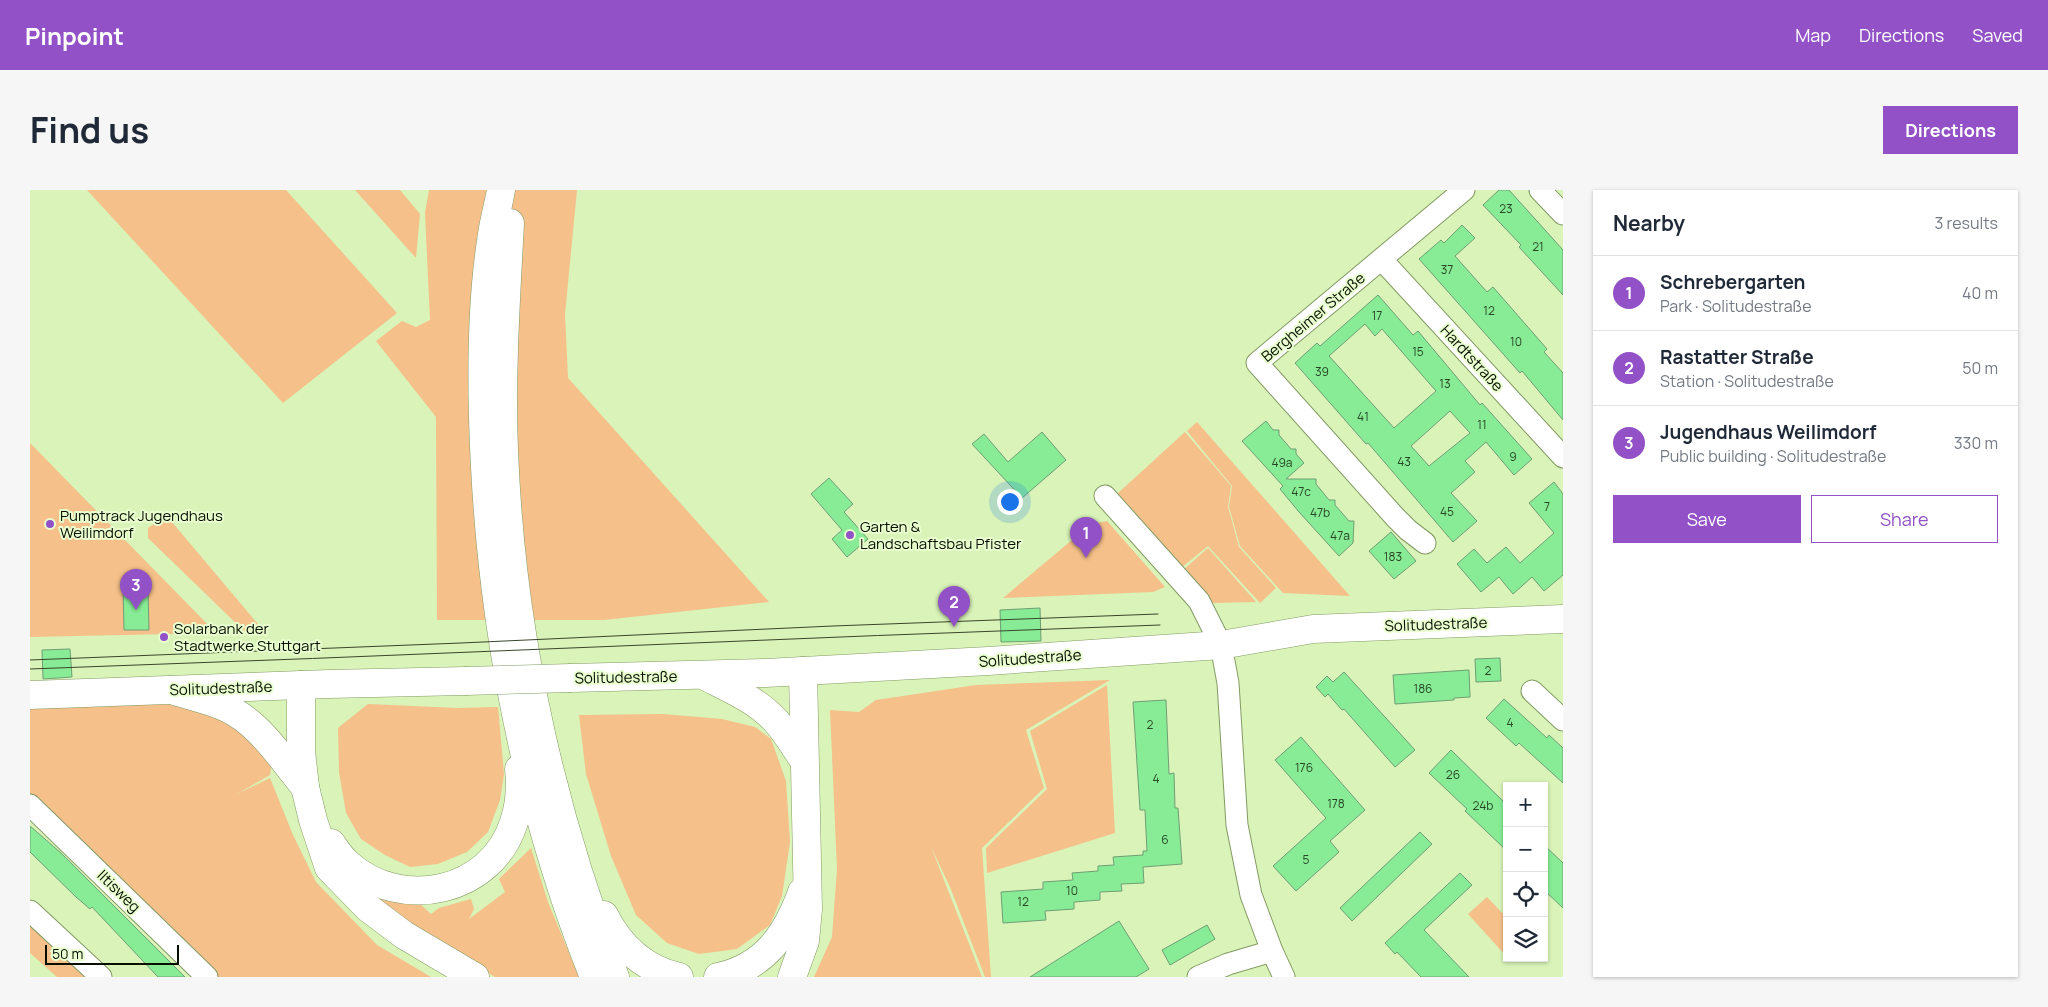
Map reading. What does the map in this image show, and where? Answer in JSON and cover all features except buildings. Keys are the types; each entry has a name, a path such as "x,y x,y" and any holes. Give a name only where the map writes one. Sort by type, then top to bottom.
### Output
{"main road":[{"path":"501,190 490,241 482,364 487,509 495,586 504,650 521,737 555,865 594,977"},
{"path":"512,190 504,356 504,450 516,600 526,661 555,792 586,897 615,977"},
{"name":"Solitudestraße","path":"30,695 301,685 803,671 988,661 1221,645 1313,629 1563,619"},
{"path":"792,977 805,941 808,909 803,671"},
{"path":"703,675 750,700 762,709 782,729 804,761"},
{"path":"301,685 301,751 304,787 329,868 346,888 398,931 475,977"},
{"path":"171,690 225,707 240,716 270,744 304,787"},
{"path":"313,820 348,864 372,880 394,889 413,892 449,886 466,880 481,870 495,855 506,840 514,824 519,804 518,760 521,737"},
{"path":"718,977 728,975 751,964 770,951 794,916 806,881"},
{"path":"586,897 604,915 611,929 628,951 666,974 679,977"}],"street":[{"name":"Bergheimer Straße","path":"1425,542 1408,530 1368,488 1257,363 1464,190"},
{"path":"1540,190 1563,214"},
{"name":"Hardtstraße","path":"1382,260 1563,456"},
{"path":"1105,496 1199,601 1221,645 1228,683 1237,825 1251,895 1284,977"},
{"path":"1532,691 1563,720"},
{"name":"Iltisweg","path":"30,805 207,977"},
{"path":"30,911 101,977"},
{"path":"1198,977 1228,964 1272,951"}],"shaded area":[{"path":"87,190 286,190 397,313 283,403"},
{"path":"355,190 400,190 420,214 416,258"},
{"path":"429,190 577,190 565,314 568,378 769,602 604,620 437,620 436,417 376,341 402,321 416,327 430,320 425,213"},
{"path":"1197,422 1350,596 1283,593 1240,546 1229,507 1232,486 1187,431"},
{"path":"1185,432 1231,486 1228,507 1239,547 1276,588 1260,603 1208,546 1181,568 1117,494"},
{"path":"30,443 216,633 30,637"},
{"path":"166,515 263,630 244,631 148,538 148,528"},
{"path":"1107,521 1165,587 1153,592 1003,598 1091,524"},
{"path":"1208,548 1256,602 1211,603 1182,571"},
{"path":"1110,680 1026,730 1044,788 982,848 991,977 985,977 950,887 931,847 982,977 814,977 832,937 837,869 830,710 859,712 876,700 976,685"},
{"path":"1107,685 1115,833 987,873 986,848 1047,789 1030,731"},
{"path":"140,703 167,704 194,708 204,712 235,730 272,758 270,775 237,794 270,778 293,835 316,882 377,945 431,977 204,977 30,805 30,708"},
{"path":"368,704 457,708 498,707 504,774 500,800 488,832 467,852 438,864 410,867 385,855 361,839 346,813 339,772 338,728"},
{"path":"662,714 722,719 755,727 771,739 786,781 790,842 782,896 770,925 737,949 699,954 667,943 636,915 611,856 586,774 579,715"},
{"path":"531,848 548,902 579,977 495,977 423,935 362,888 418,902 431,914 439,908 471,899 474,909 469,919 505,892 499,879"},
{"path":"1487,897 1503,914 1503,953 1468,914"},
{"path":"30,924 88,977 57,977 30,953"}],"tram line":[{"path":"30,660 1158,614"},
{"path":"30,669 1160,625"}],"place":[{"name":"Pumptrack Jugendhaus Weilimdorf","path":"50,524"},
{"name":"Garten & Landschaftsbau Pfister","path":"850,535"},
{"name":"Schrebergarten","path":"1086,558"},
{"name":"Jugendhaus Weilimdorf","path":"136,610"},
{"name":"Rastatter Straße","path":"954,627"},
{"name":"Solarbank der Stadtwerke Stuttgart","path":"164,637"}]}
